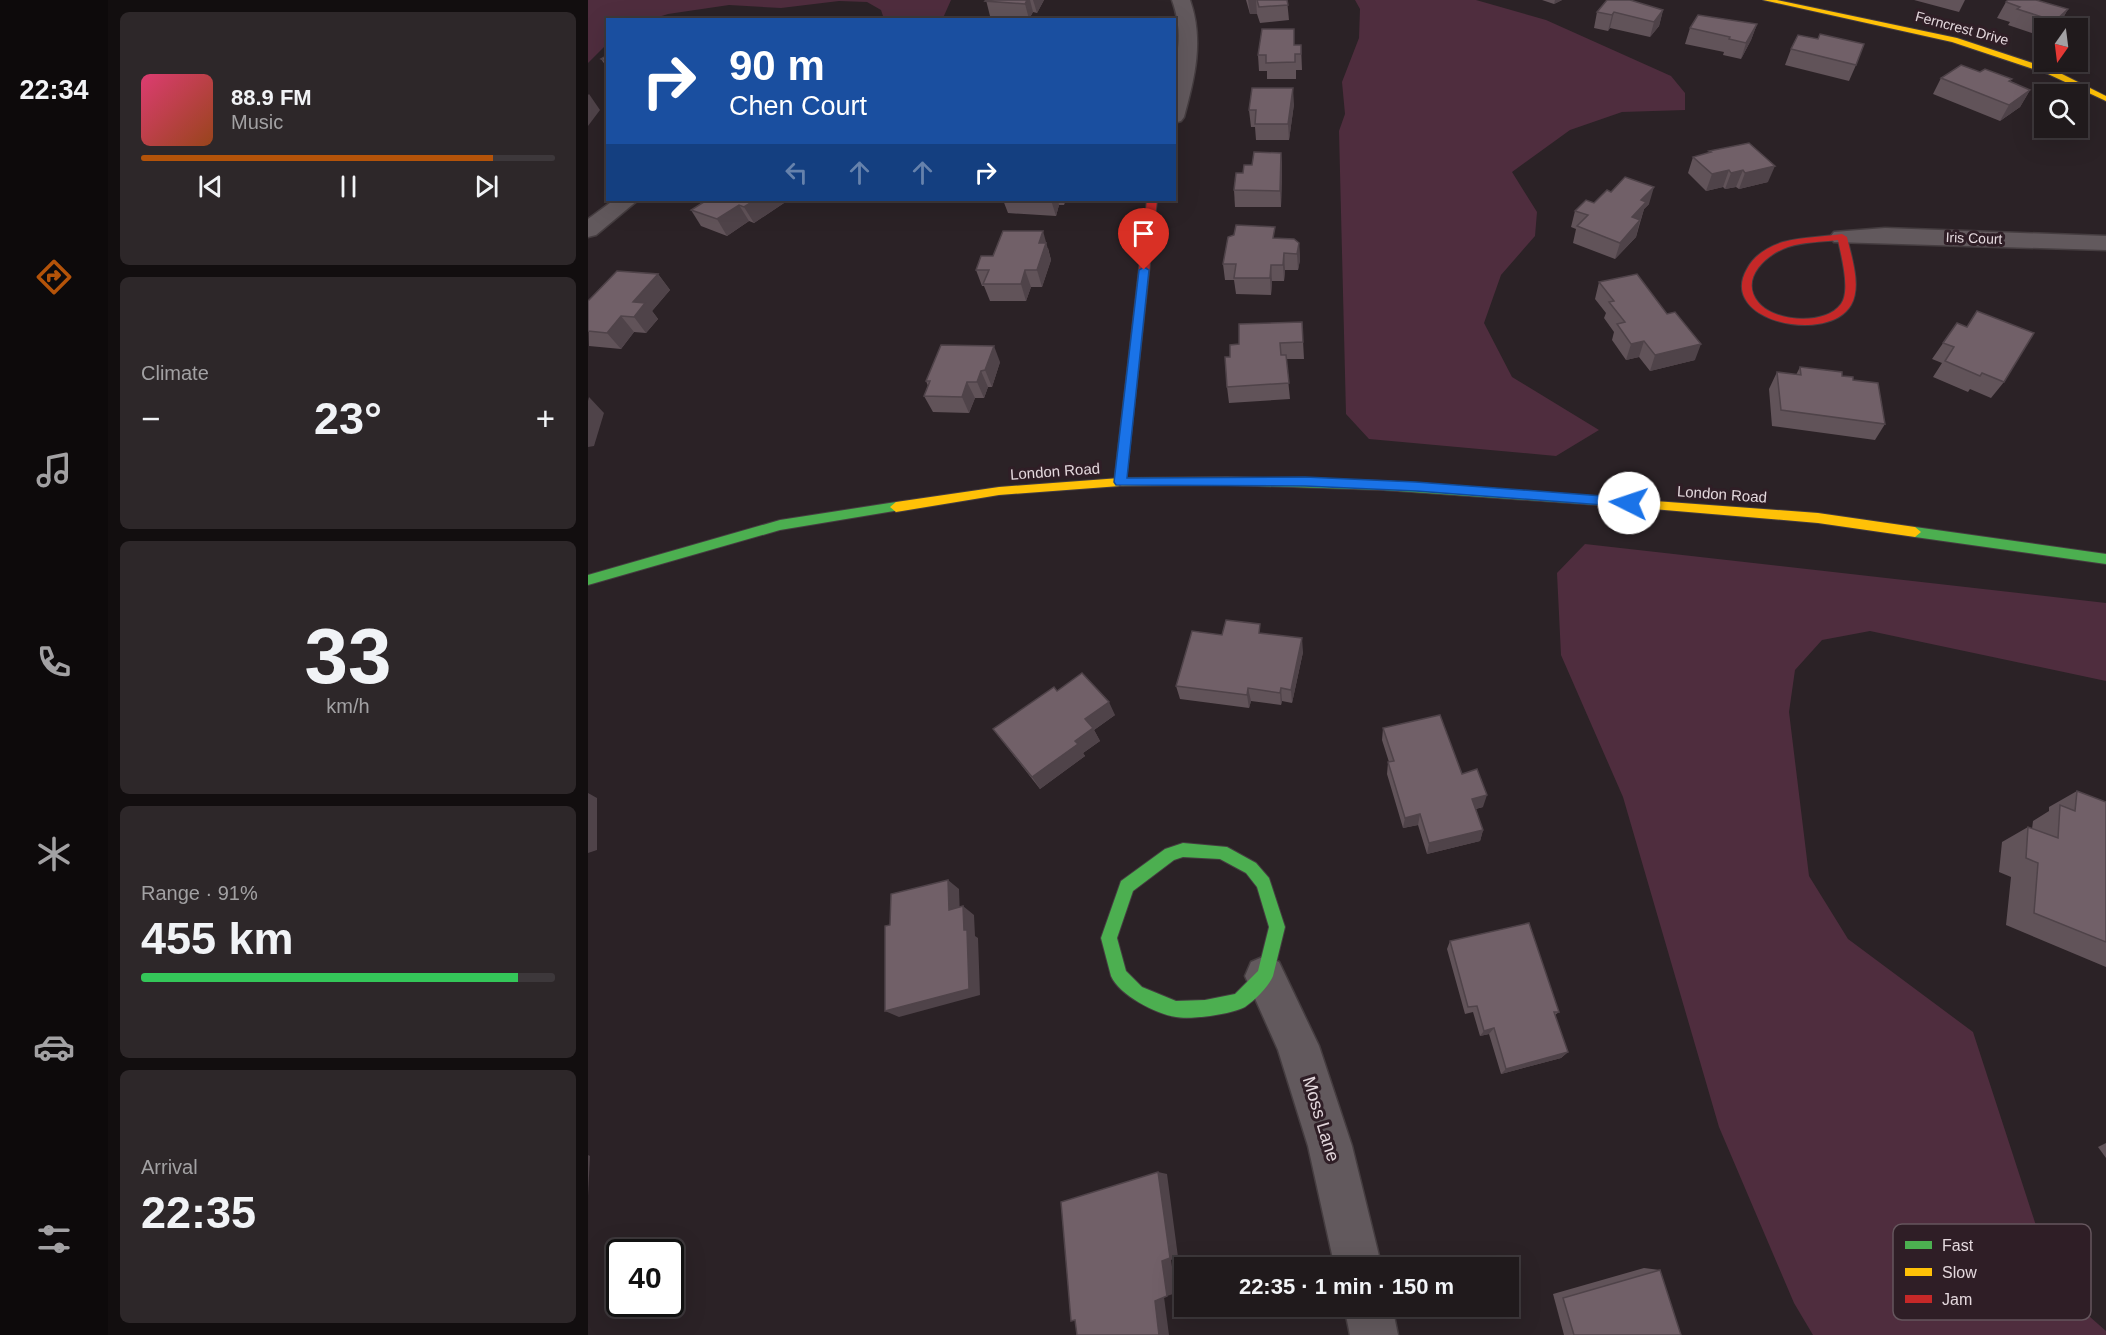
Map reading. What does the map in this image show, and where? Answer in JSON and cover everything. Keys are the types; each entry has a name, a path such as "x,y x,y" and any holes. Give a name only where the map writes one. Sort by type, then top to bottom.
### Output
{"street":[{"path":"1176,110 1187,74 1190,43 1186,11 1181,0"},
{"name":"Ferncrest Drive","path":"1767,0 1954,40 2051,72 2106,99"},
{"path":"588,230 626,201"},
{"path":"1120,482 1152,201"},
{"name":"Iris Court","path":"1842,237 1849,295 1845,305 1836,313 1813,321 1787,319 1766,314 1756,307 1746,288 1749,271 1760,256 1780,246 1842,237 1885,235 2106,243"},
{"name":"London Road","path":"588,580 780,525 999,491 1120,482 1305,481 1451,489 1818,518 2106,559"},
{"path":"1183,850 1222,852 1251,868 1264,883 1277,927 1265,976 1239,1001 1204,1008 1176,1009 1136,993 1119,976 1109,938 1127,886 1170,854 1183,850"},
{"name":"Moss Lane","path":"1265,976 1298,1046 1330,1146 1356,1257"},
{"path":"1370,1317 1374,1335"}],"shaded area":[{"path":"588,0 951,0 943,18 884,18 881,10 867,2 839,1 781,8 729,5 655,18 606,18 606,45 588,63"},
{"path":"1355,0 1476,0 1546,20 1671,76 1685,93 1685,110 1622,112 1570,130 1512,172 1537,212 1535,236 1501,275 1484,323 1512,377 1599,430 1556,456 1369,439 1346,414 1339,131 1345,114 1342,82 1359,38 1360,9"},
{"path":"1585,544 2106,603 2106,681 1870,631 1822,640 1795,670 1789,712 1809,876 1848,939 1973,1032 2035,1224 1893,1224 1893,1320 2091,1320 2091,1318 2106,1331 2106,1335 1813,1335 1794,1303 1719,1127 1623,797 1561,655 1557,573"}],"building":[{"path":"986,0 1027,0 1025,4"},
{"path":"1257,0 1287,0 1288,5 1259,7"},
{"path":"1607,0 1630,0 1663,10 1654,22 1614,12 1612,15 1597,12"},
{"path":"2008,0 2036,0 2068,9 2058,18 2046,18 2017,9 2020,7 2006,2"},
{"path":"1698,15 1757,24 1746,43 1690,28"},
{"path":"1262,29 1294,29 1294,45 1301,45 1301,54 1295,54 1295,62 1266,63 1266,55 1258,55"},
{"path":"1820,34 1864,44 1856,65 1791,49 1798,35 1818,39"},
{"path":"1961,65 1980,72 1985,69 2012,79 2009,81 2030,90 2009,105 1941,78"},
{"path":"1252,88 1293,88 1288,124 1255,124 1256,110 1249,110"},
{"path":"1749,143 1775,166 1745,173 1743,170 1731,173 1729,170 1712,174 1693,157 1711,152 1709,151"},
{"path":"1254,152 1281,153 1280,191 1234,190 1236,173 1243,173 1244,165 1252,165"},
{"path":"1625,177 1654,187 1641,200 1646,202 1632,217 1640,220 1620,243 1577,226 1588,215 1575,211 1586,200 1594,203 1607,190 1611,192"},
{"path":"705,201 753,201 744,207 739,205 717,219 691,210"},
{"path":"1236,225 1275,227 1273,238 1294,239 1299,243 1297,254 1284,253 1283,265 1271,265 1270,278 1234,278 1236,264 1223,264 1228,237 1234,235"},
{"path":"1003,231 1043,231 1039,243 1046,243 1037,270 1025,270 1021,284 983,284 989,270 976,270 981,256 993,256"},
{"path":"617,271 658,274 633,302 645,303 634,317 621,316 607,333 588,331 588,301"},
{"path":"1637,274 1667,314 1675,312 1701,344 1655,355 1644,341 1631,344 1617,324 1625,322 1609,302 1614,301 1599,282"},
{"path":"1977,311 2034,333 2004,382 1982,373 1980,376 1945,361 1954,347 1943,343 1957,323 1967,327"},
{"path":"1302,322 1303,342 1280,343 1281,355 1286,355 1289,383 1227,387 1225,357 1230,357 1230,345 1239,344 1239,324"},
{"path":"941,345 994,346 985,370 981,371 977,382 967,382 962,397 924,396 930,381 926,381"},
{"path":"1800,367 1842,372 1842,376 1853,377 1853,380 1878,383 1885,424 1781,410 1777,372 1801,375"},
{"path":"1226,620 1260,624 1259,633 1302,638 1291,690 1281,688 1280,693 1248,688 1247,695 1176,686 1192,631 1222,635"},
{"path":"1082,673 1109,702 1085,719 1093,728 1075,741 1078,744 1032,777 993,729 1054,687 1057,691"},
{"path":"1440,715 1462,774 1477,769 1487,795 1472,799 1483,830 1429,843 1420,814 1405,818 1388,762 1394,761 1383,728"},
{"path":"2077,791 2106,802 2106,942 2034,913 2038,863 2026,858 2028,827 2058,838 2060,805 2075,811"},
{"path":"948,880 949,910 963,906 964,930 967,930 969,989 885,1011 885,926 890,925 891,894"},
{"path":"1529,923 1559,1012 1554,1012 1568,1052 1506,1069 1494,1028 1484,1031 1477,1006 1468,1007 1450,941"},
{"path":"1158,1172 1170,1258 1162,1261 1167,1296 1155,1301 1159,1335 1077,1335 1075,1320 1071,1321 1061,1202"},
{"path":"1660,1270 1681,1335 1574,1335 1563,1298"}],"traffic: fast":[{"path":"1228,481 1383,485 1641,504"},
{"path":"588,580 780,525 896,507"},
{"path":"1915,532 2106,559"},
{"path":"1183,850 1222,852 1251,868 1264,883 1277,927 1265,976 1239,1001 1205,1008 1176,1009 1136,993 1119,976 1109,938 1127,886 1170,854 1183,850"}],"traffic: slow":[{"path":"1767,0 1954,40 2051,72 2106,99"},
{"path":"896,507 999,491 1120,482 1228,481"},
{"path":"1641,504 1818,518 1915,532"}],"traffic: jam":[{"path":"1120,482 1152,201"},
{"path":"1842,237 1850,291 1846,305 1836,314 1820,320 1802,322 1784,320 1767,314 1754,304 1747,291 1749,274 1757,261 1765,254 1794,242 1842,237"}],"route":[{"path":"1144,270 1120,482 1305,481 1416,486 1629,503"}]}
